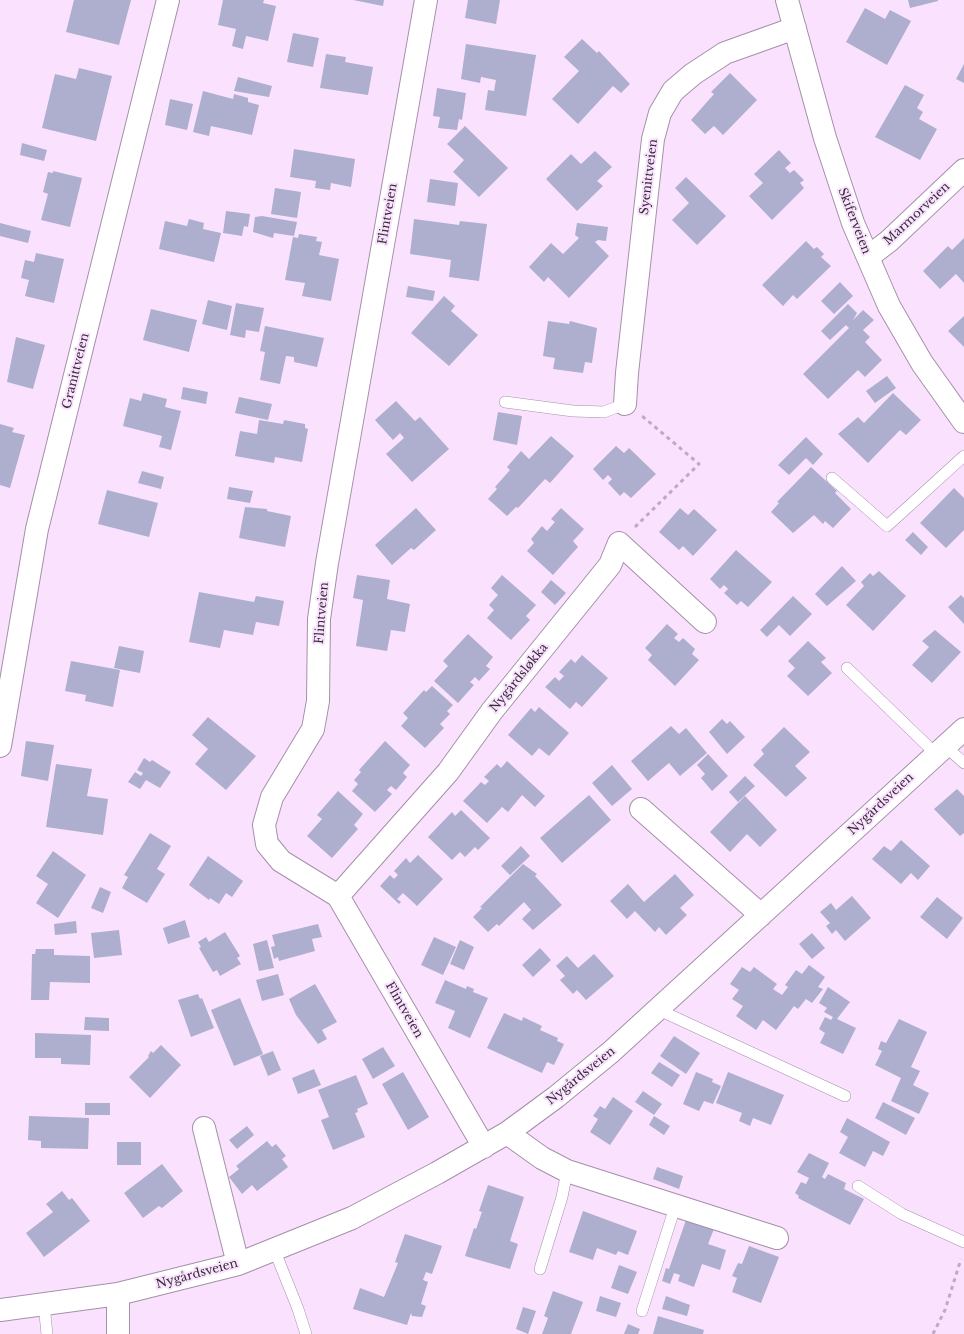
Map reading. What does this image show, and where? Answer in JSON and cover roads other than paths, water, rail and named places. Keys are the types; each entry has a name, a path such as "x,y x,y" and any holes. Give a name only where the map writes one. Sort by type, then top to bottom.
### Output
{"street":[{"name":"Granittveien","path":"0,746 37,529 168,0"},
{"name":"Flintveien","path":"426,0 327,563 319,619 318,701 315,719 313,729 272,797 264,825 267,844 282,861 338,896 484,1147"},
{"name":"Skiferveien","path":"787,0 825,138 853,223 889,306 922,363 964,422"},
{"name":"Syenittveien","path":"625,404 653,139 660,114 673,91 693,74 726,53 795,28"},
{"name":"Marmorveien","path":"868,257 889,242 964,170"},
{"name":"Nygårdsløkka","path":"338,896 448,772 492,711 610,565 619,544 705,622"},
{"name":"Nygårdsveien","path":"0,1310 118,1294 238,1264 352,1218 484,1147 507,1133 563,1092 659,1010 964,729"},
{"path":"641,809 761,915"},
{"path":"204,1128 238,1264"},
{"path":"507,1133 542,1158 567,1171 777,1238"},
{"path":"118,1294 118,1334"}],"lane":[{"path":"505,402 573,411 604,412 625,404"},
{"path":"832,478 887,526 964,456"},
{"path":"847,668 941,750 964,764"},
{"path":"659,1010 845,1096"},
{"path":"540,1269 562,1197 567,1171"},
{"path":"858,1186 902,1214 964,1242"},
{"path":"642,1311 675,1207"},
{"path":"274,1248 306,1334"},
{"path":"44,1305 47,1334"}]}
